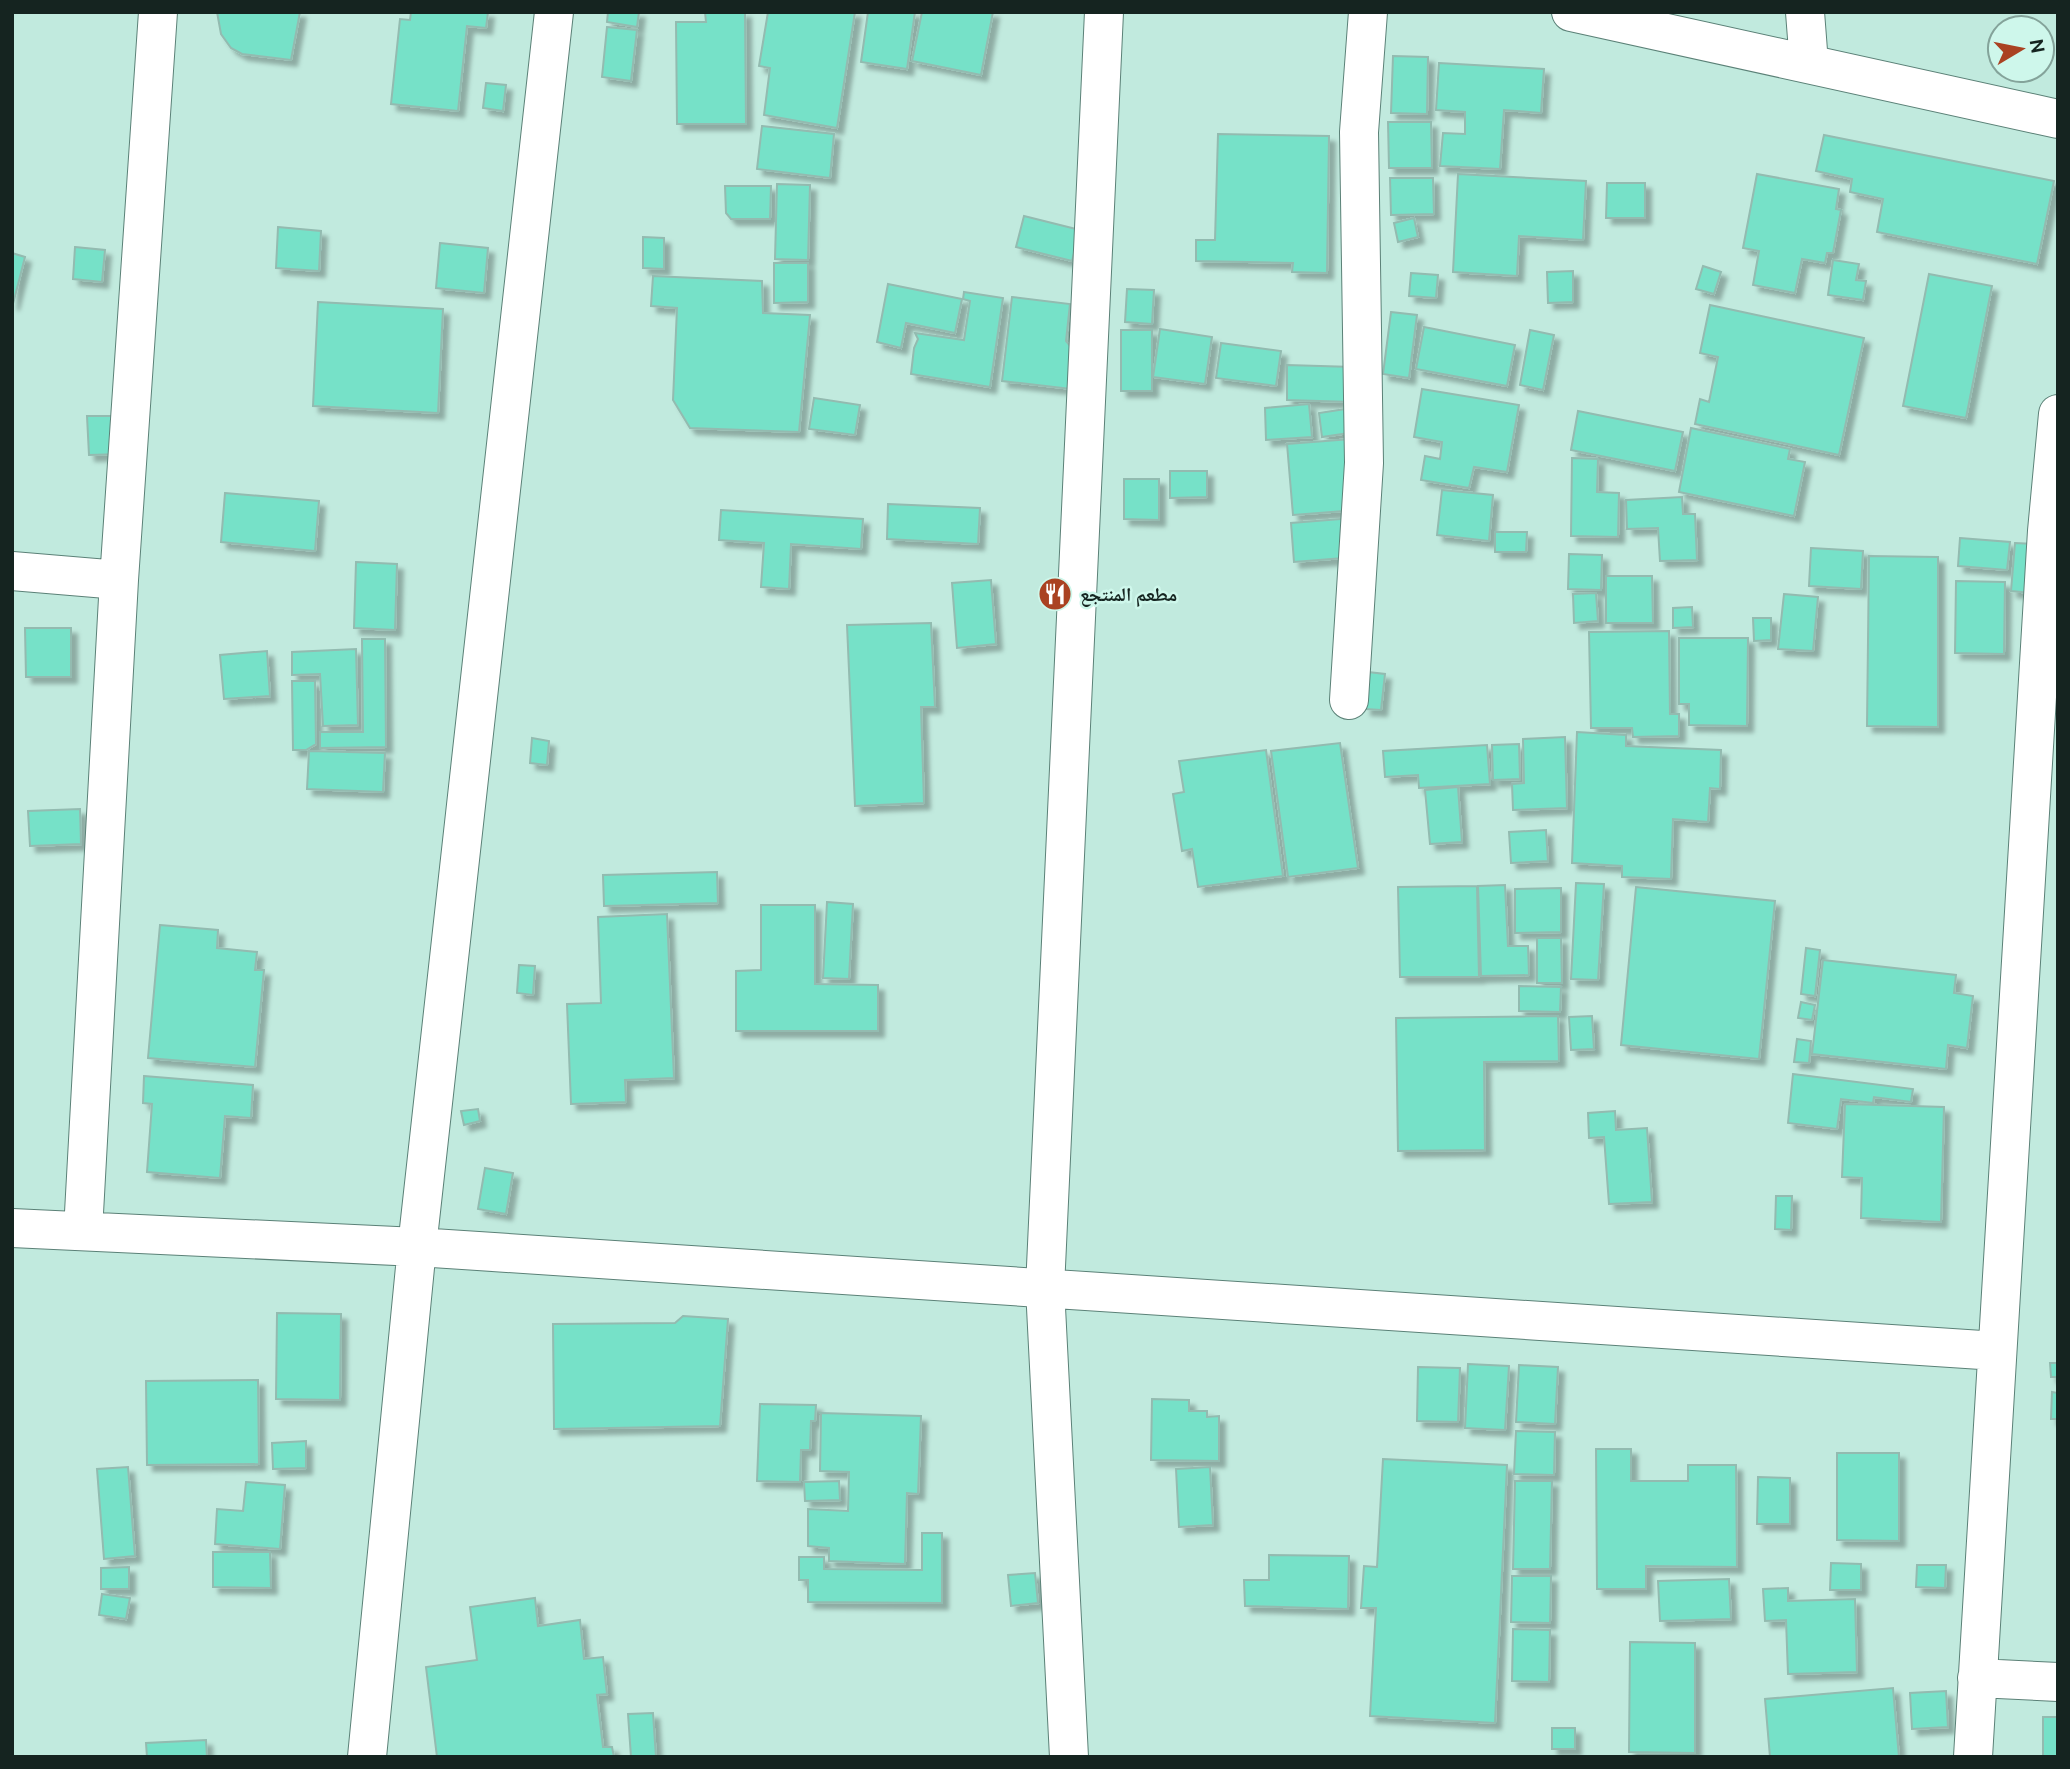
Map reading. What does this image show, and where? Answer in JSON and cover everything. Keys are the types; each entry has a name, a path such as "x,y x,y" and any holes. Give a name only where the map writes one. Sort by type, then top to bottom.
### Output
{"street":[{"path":"83,1231 119,580 158,12"},
{"path":"368,1757 417,1247 554,12"},
{"path":"1069,1757 1045,1288 1104,12"},
{"path":"1349,700 1364,463 1359,132 1368,12"},
{"path":"1571,12 2058,119"},
{"path":"1805,12 1809,64"},
{"path":"1973,1757 1997,1351 2044,839 2058,414"},
{"path":"12,571 119,580"},
{"path":"12,1227 417,1247 1997,1351"},
{"path":"1978,1678 2058,1682"}],"building":[{"path":"217,12 300,12 291,60 242,54 231,48 221,34"},
{"path":"411,12 488,12 486,28 467,26 458,111 391,104 400,19 410,20"},
{"path":"608,12 639,12 637,27 607,22"},
{"path":"705,12 745,12 746,124 677,124 676,22 706,22"},
{"path":"768,12 855,12 837,128 764,115 770,68 759,66"},
{"path":"868,12 915,12 907,69 861,62"},
{"path":"922,12 993,12 981,75 912,61"},
{"path":"607,27 637,30 631,81 602,77"},
{"path":"1393,56 1428,57 1427,114 1391,113"},
{"path":"1439,63 1544,69 1541,113 1504,110 1500,169 1440,166 1443,133 1465,134 1465,112 1436,110"},
{"path":"486,83 506,85 503,111 483,108"},
{"path":"1388,122 1431,122 1432,168 1389,168"},
{"path":"762,126 834,134 830,178 757,169"},
{"path":"1218,134 1329,136 1327,273 1292,272 1293,263 1196,261 1196,240 1215,240"},
{"path":"1824,135 2054,181 2037,264 1877,232 1883,199 1850,192 1852,179 1816,171"},
{"path":"1458,174 1586,181 1583,240 1519,236 1517,276 1453,272"},
{"path":"1757,174 1839,189 1836,209 1841,210 1833,253 1827,253 1825,263 1802,259 1795,293 1753,285 1759,251 1743,248"},
{"path":"1390,178 1433,178 1434,214 1391,215"},
{"path":"1607,183 1645,183 1645,218 1606,218"},
{"path":"777,184 810,185 808,260 775,259"},
{"path":"725,186 771,186 770,219 731,219 726,213"},
{"path":"1024,216 1080,230 1072,261 1016,247"},
{"path":"1414,218 1418,237 1398,242 1394,223"},
{"path":"278,227 321,231 319,271 276,268"},
{"path":"643,237 664,238 664,269 643,268"},
{"path":"440,243 488,248 484,293 436,288"},
{"path":"75,247 105,250 102,282 73,279"},
{"path":"12,253 25,257 13,304 12,304"},
{"path":"1833,260 1859,264 1856,280 1866,281 1863,300 1828,295"},
{"path":"774,263 808,263 808,302 774,303"},
{"path":"1703,266 1721,272 1714,294 1696,289"},
{"path":"1573,271 1573,302 1548,303 1547,272"},
{"path":"1411,273 1438,275 1436,298 1409,296"},
{"path":"1929,274 1992,286 1966,418 1903,406"},
{"path":"653,276 762,281 763,313 810,315 799,432 690,428 673,400 677,308 651,306"},
{"path":"888,284 962,299 955,333 906,323 901,348 877,342"},
{"path":"1127,289 1154,290 1152,324 1125,322"},
{"path":"964,292 1003,298 990,387 911,374 914,348 918,339 915,333 964,340 970,301 963,299"},
{"path":"1012,297 1070,304 1066,341 1075,352 1071,389 1002,381"},
{"path":"318,302 443,309 438,413 313,406"},
{"path":"1710,305 1864,338 1839,455 1695,424 1700,399 1709,402 1718,357 1700,353"},
{"path":"1391,312 1417,315 1409,378 1383,374"},
{"path":"1424,327 1515,345 1507,386 1416,369"},
{"path":"1160,329 1212,337 1205,384 1153,377"},
{"path":"1121,330 1152,330 1152,391 1121,391"},
{"path":"1530,330 1554,335 1543,390 1520,385"},
{"path":"1221,343 1281,351 1276,386 1216,378"},
{"path":"1287,365 1353,367 1352,402 1287,400"},
{"path":"1422,389 1519,405 1507,472 1474,467 1469,488 1421,480 1425,456 1440,459 1442,442 1414,437"},
{"path":"814,398 860,405 855,435 809,429"},
{"path":"1309,404 1312,437 1266,440 1265,408"},
{"path":"1352,408 1356,432 1322,437 1319,413"},
{"path":"1578,411 1683,432 1675,471 1571,450"},
{"path":"87,416 120,416 121,454 89,455"},
{"path":"1691,428 1790,449 1788,459 1805,462 1794,516 1679,492"},
{"path":"1351,439 1357,510 1293,515 1287,444"},
{"path":"1572,458 1598,459 1597,492 1619,493 1618,537 1571,536"},
{"path":"1170,471 1207,471 1207,497 1170,498"},
{"path":"1124,479 1159,479 1159,520 1124,519"},
{"path":"1442,490 1493,495 1489,541 1437,535"},
{"path":"225,493 319,501 315,551 221,542"},
{"path":"1682,497 1683,514 1695,514 1697,560 1660,561 1658,528 1627,529 1626,500"},
{"path":"888,504 980,508 978,544 887,539"},
{"path":"721,510 863,519 861,549 791,544 789,589 761,587 764,543 719,540"},
{"path":"1353,518 1356,557 1294,562 1291,523"},
{"path":"1495,532 1527,532 1526,552 1495,552"},
{"path":"1960,538 2010,542 2007,570 1958,566"},
{"path":"2015,543 2035,544 2031,593 2011,591"},
{"path":"1811,548 1863,551 1861,589 1809,586"},
{"path":"1569,554 1602,555 1601,590 1568,589"},
{"path":"1869,556 1938,557 1938,727 1867,726"},
{"path":"356,562 397,564 395,630 354,628"},
{"path":"1606,576 1652,576 1653,623 1606,623"},
{"path":"991,580 996,644 957,648 952,583"},
{"path":"1956,581 2005,582 2004,654 1955,653"},
{"path":"1596,593 1598,621 1574,623 1573,594"},
{"path":"1784,594 1818,597 1813,651 1778,649"},
{"path":"1692,607 1693,627 1673,628 1673,608"},
{"path":"1753,618 1771,618 1771,640 1754,641"},
{"path":"931,623 935,707 921,707 924,803 855,806 847,625"},
{"path":"25,628 71,628 71,677 26,677"},
{"path":"1669,631 1670,714 1679,714 1679,736 1633,737 1632,728 1591,728 1589,632"},
{"path":"1679,638 1748,638 1747,726 1689,725 1689,704 1679,704"},
{"path":"362,639 385,639 386,747 320,748 320,732 363,732"},
{"path":"356,649 358,725 323,726 320,674 292,675 292,652"},
{"path":"267,651 270,696 224,699 220,655"},
{"path":"1368,672 1385,674 1381,710 1365,709"},
{"path":"292,681 315,681 316,744 306,750 293,750"},
{"path":"1577,732 1626,735 1626,746 1721,750 1720,789 1710,788 1708,822 1673,819 1671,879 1622,877 1622,866 1572,863"},
{"path":"1565,737 1567,808 1513,810 1512,784 1524,783 1523,739"},
{"path":"532,738 549,741 547,765 530,763"},
{"path":"1340,743 1358,868 1288,877 1271,751"},
{"path":"1519,744 1520,779 1493,780 1492,745"},
{"path":"1487,745 1490,784 1419,788 1418,775 1385,777 1383,751"},
{"path":"1266,750 1283,876 1198,887 1192,849 1182,851 1173,794 1184,792 1179,761"},
{"path":"309,751 385,753 383,792 307,789"},
{"path":"1458,787 1462,842 1430,844 1425,790"},
{"path":"80,809 81,844 30,846 28,811"},
{"path":"1546,830 1548,861 1511,863 1509,832"},
{"path":"717,872 718,903 604,906 603,875"},
{"path":"1576,883 1604,884 1598,980 1571,979"},
{"path":"1505,885 1508,946 1528,946 1529,975 1481,976 1478,886"},
{"path":"1477,886 1479,977 1400,977 1398,887"},
{"path":"1636,887 1775,901 1759,1059 1621,1045"},
{"path":"1561,888 1561,932 1515,933 1515,889"},
{"path":"827,902 853,904 849,979 823,978"},
{"path":"761,905 815,905 815,984 878,985 878,1031 736,1031 736,971 761,970"},
{"path":"667,914 674,1078 625,1080 626,1102 571,1104 567,1004 601,1003 598,917"},
{"path":"160,925 218,930 217,948 257,952 255,970 264,970 255,1067 148,1058"},
{"path":"1537,938 1561,938 1562,983 1537,983"},
{"path":"1806,948 1820,950 1815,996 1801,994"},
{"path":"1823,960 1956,975 1954,993 1973,996 1967,1048 1948,1045 1946,1069 1812,1054"},
{"path":"519,965 535,966 533,995 517,993"},
{"path":"1519,986 1561,987 1560,1012 1519,1011"},
{"path":"1801,1002 1815,1005 1812,1020 1798,1018"},
{"path":"1558,1016 1559,1061 1484,1062 1485,1150 1398,1151 1396,1018"},
{"path":"1592,1016 1594,1049 1571,1050 1569,1017"},
{"path":"1797,1039 1811,1041 1809,1063 1794,1062"},
{"path":"1793,1074 1913,1089 1911,1102 1874,1097 1873,1103 1841,1099 1837,1129 1788,1123"},
{"path":"144,1076 253,1085 251,1118 225,1116 220,1178 147,1172 152,1104 143,1103"},
{"path":"1845,1104 1944,1107 1941,1222 1861,1218 1862,1178 1842,1177"},
{"path":"478,1109 480,1121 464,1125 461,1111"},
{"path":"1615,1111 1616,1130 1647,1128 1652,1202 1609,1204 1604,1137 1589,1138 1588,1113"},
{"path":"485,1168 513,1173 506,1214 478,1209"},
{"path":"1776,1196 1792,1196 1791,1230 1775,1229"},
{"path":"277,1313 341,1314 340,1400 276,1399"},
{"path":"683,1316 728,1319 720,1426 554,1429 553,1324 675,1323"},
{"path":"2050,1363 2058,1363 2058,1377 2051,1377"},
{"path":"1468,1364 1509,1366 1505,1430 1465,1428"},
{"path":"1519,1365 1558,1367 1555,1424 1516,1422"},
{"path":"1418,1367 1460,1368 1458,1422 1417,1421"},
{"path":"258,1380 259,1464 147,1465 146,1381"},
{"path":"2052,1392 2058,1393 2058,1419 2051,1419"},
{"path":"1152,1399 1189,1400 1189,1411 1207,1411 1207,1417 1219,1416 1219,1461 1151,1460"},
{"path":"760,1404 816,1405 815,1421 811,1421 810,1450 801,1450 800,1482 757,1481"},
{"path":"821,1413 921,1416 918,1494 907,1493 905,1564 829,1561 829,1548 808,1546 808,1509 848,1511 849,1472 820,1471"},
{"path":"1516,1431 1555,1432 1554,1475 1514,1474"},
{"path":"306,1441 306,1468 273,1469 272,1443"},
{"path":"1596,1449 1631,1449 1631,1481 1688,1481 1688,1465 1736,1465 1737,1567 1646,1566 1646,1589 1597,1589"},
{"path":"1837,1453 1899,1453 1899,1541 1837,1540"},
{"path":"1383,1459 1507,1465 1495,1723 1370,1716 1376,1608 1361,1608 1364,1566 1377,1567"},
{"path":"128,1467 135,1556 104,1559 97,1469"},
{"path":"1210,1467 1213,1525 1179,1527 1176,1469"},
{"path":"1758,1477 1790,1478 1790,1524 1757,1524"},
{"path":"839,1481 840,1500 805,1501 804,1482"},
{"path":"1515,1481 1552,1481 1550,1569 1513,1569"},
{"path":"246,1482 285,1485 280,1549 215,1544 217,1509 243,1511"},
{"path":"922,1533 942,1533 942,1603 808,1602 808,1580 799,1580 799,1557 824,1557 824,1569 922,1570"},
{"path":"213,1552 270,1552 271,1588 213,1587"},
{"path":"1269,1555 1349,1556 1348,1609 1245,1606 1244,1580 1269,1580"},
{"path":"1831,1563 1861,1564 1861,1590 1830,1590"},
{"path":"1917,1565 1946,1565 1945,1588 1916,1587"},
{"path":"129,1567 129,1589 101,1589 101,1568"},
{"path":"1035,1573 1038,1603 1011,1606 1008,1575"},
{"path":"1512,1576 1551,1576 1550,1623 1511,1622"},
{"path":"1729,1579 1731,1619 1660,1621 1658,1581"},
{"path":"1788,1588 1788,1601 1855,1599 1857,1672 1788,1674 1786,1620 1765,1621 1763,1589"},
{"path":"102,1594 130,1598 126,1619 99,1615"},
{"path":"535,1598 538,1626 580,1620 584,1659 603,1657 607,1694 597,1695 603,1747 612,1747 614,1757 437,1757 426,1667 477,1660 470,1607"},
{"path":"1513,1629 1550,1630 1549,1682 1512,1681"},
{"path":"1630,1642 1695,1643 1695,1753 1629,1752"},
{"path":"1893,1688 1899,1757 1770,1757 1765,1699"},
{"path":"1946,1691 1948,1727 1912,1729 1910,1693"},
{"path":"653,1713 656,1757 631,1757 628,1714"},
{"path":"2043,1717 2058,1717 2058,1757 2043,1757"},
{"path":"1552,1728 1575,1728 1575,1749 1552,1749"},
{"path":"206,1740 207,1757 147,1757 146,1743"}],"place":[{"name":"مطعم المنتجع","path":"1055,594"}]}
